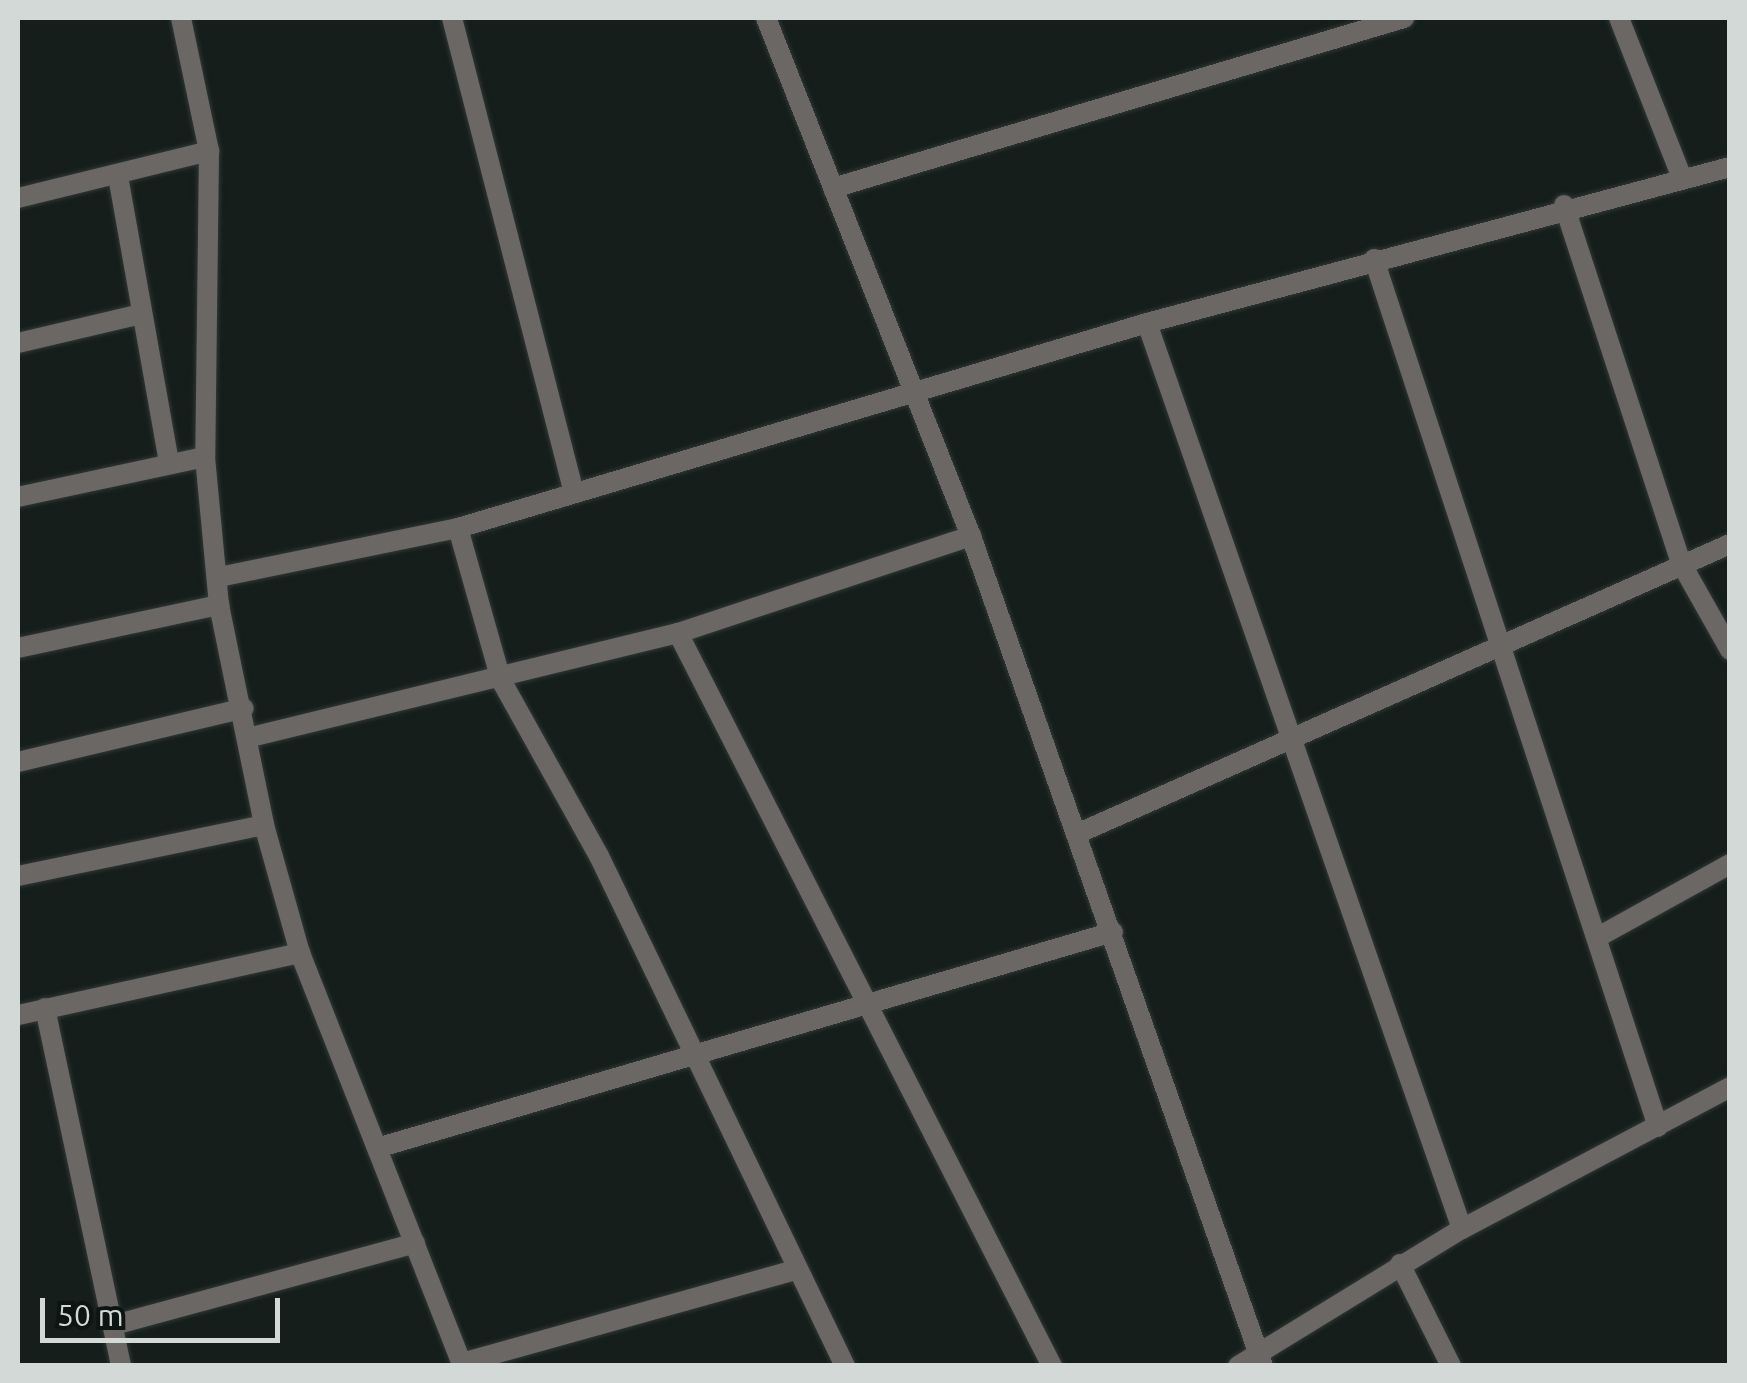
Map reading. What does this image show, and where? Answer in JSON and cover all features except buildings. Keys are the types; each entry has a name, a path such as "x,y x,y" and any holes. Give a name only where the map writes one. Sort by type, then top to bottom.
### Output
{"street":[{"path":"181,18 209,152 205,457 219,605 251,737 264,825 300,953 463,1364 796,1270"},
{"path":"452,18 574,492"},
{"path":"766,18 919,396 971,536 1079,834 1260,1360"},
{"path":"832,188 1404,18"},
{"path":"1619,18 1682,175"},
{"path":"18,198 209,152"},
{"path":"219,577 458,528 919,396 1147,323 1564,206 1682,175 1730,168"},
{"path":"118,176 138,316 169,462"},
{"path":"1564,206 1682,565 1730,650"},
{"path":"1374,259 1600,936 1658,1127"},
{"path":"18,342 138,316"},
{"path":"1147,323 1462,1228"},
{"path":"18,497 205,457"},
{"path":"458,528 500,680 599,856 845,1366"},
{"path":"251,737 500,680 678,632 971,536"},
{"path":"1079,834 1730,544"},
{"path":"18,648 219,605"},
{"path":"678,632 862,1000 1052,1366"},
{"path":"18,762 244,708"},
{"path":"18,876 264,825"},
{"path":"1600,936 1730,864"},
{"path":"377,1148 862,1000 1113,932"},
{"path":"18,1014 300,953"},
{"path":"45,1008 121,1366"},
{"path":"1238,1366 1260,1360 1400,1264 1462,1228 1730,1087"},
{"path":"114,1325 415,1243"},
{"path":"1400,1264 1451,1366"}]}
